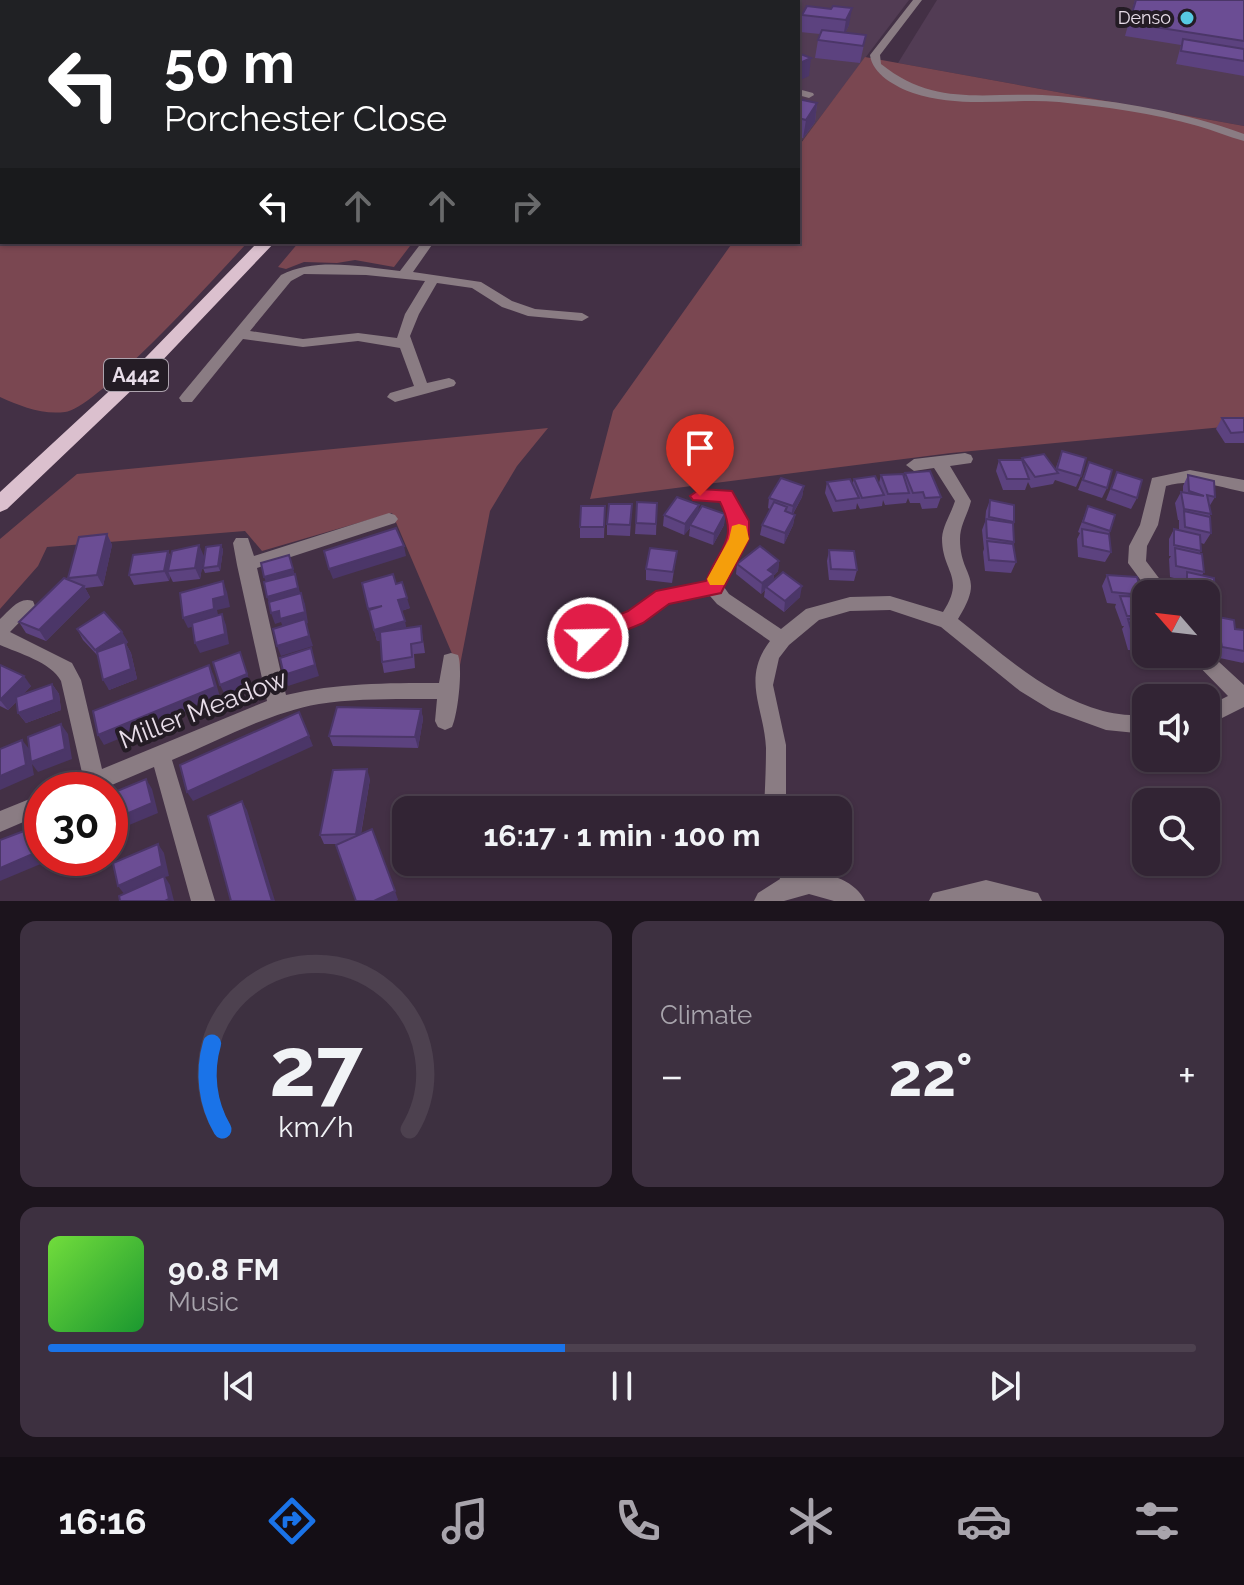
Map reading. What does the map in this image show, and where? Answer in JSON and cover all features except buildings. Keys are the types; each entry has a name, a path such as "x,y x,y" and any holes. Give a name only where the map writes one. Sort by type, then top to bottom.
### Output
{"main road":[{"name":"A442","path":"0,504 152,361 265,244"}],"street":[{"path":"918,0 875,55 876,65 891,81 937,97 978,100 1033,98 1155,115 1244,138"},
{"path":"404,275 427,244"},
{"path":"187,398 294,272 355,270 433,278 476,285 507,304 533,313 582,317"},
{"path":"422,389 404,344 407,325 433,278"},
{"path":"239,334 303,343 358,337 404,344"},
{"path":"395,397 449,383"},
{"path":"914,465 965,459"},
{"path":"939,463 963,501 961,515 951,532 951,549 964,579 962,600 947,621"},
{"path":"1151,580 1137,563 1138,546 1149,525 1158,482 1187,476 1244,486"},
{"path":"700,496 725,495 739,521 739,539 724,561 714,588"},
{"path":"246,565 389,519"},
{"path":"242,543 278,706"},
{"path":"714,588 723,599 782,639"},
{"path":"587,657 588,638 636,617 664,597 714,588"},
{"path":"775,796 776,745 763,685 770,655 782,639 813,614 850,604 890,603 947,621 1027,685 1058,704 1106,721 1132,724"},
{"path":"0,630 26,606"},
{"path":"0,636 65,669 71,680 83,772"},
{"path":"445,721 451,661"},
{"path":"1212,668 1244,697 1220,710"},
{"name":"Miller Meadow","path":"120,772 278,706 318,696 362,691 450,691"},
{"path":"161,756 203,901"},
{"path":"0,822 24,812"},
{"path":"766,901 788,876"},
{"path":"797,876 829,886 853,901"},
{"path":"941,901 986,891 1030,901"}],"shaded area":[{"path":"800,0 909,0 803,140 800,139"},
{"path":"937,0 1244,0 1244,126 898,63"},
{"path":"865,57 1244,126 1244,425 951,453 590,499 613,411 732,244 800,244 800,144"},
{"path":"0,244 246,244 130,365 81,405 65,412 48,412 0,397"},
{"path":"297,244 411,244 394,267 355,260 304,262 286,269 278,267"},
{"path":"548,428 517,466 490,511 459,670 392,513 262,551 245,531 47,547 38,566 0,609 0,539 77,474"}],"slow traffic":[{"path":"717,579 724,561 739,539 739,532"}],"place":[{"name":"Denso","path":"1187,18"}],"route":[{"path":"588,638 636,617 664,597 714,588 724,561 739,539 739,521 725,495 700,496"}]}
